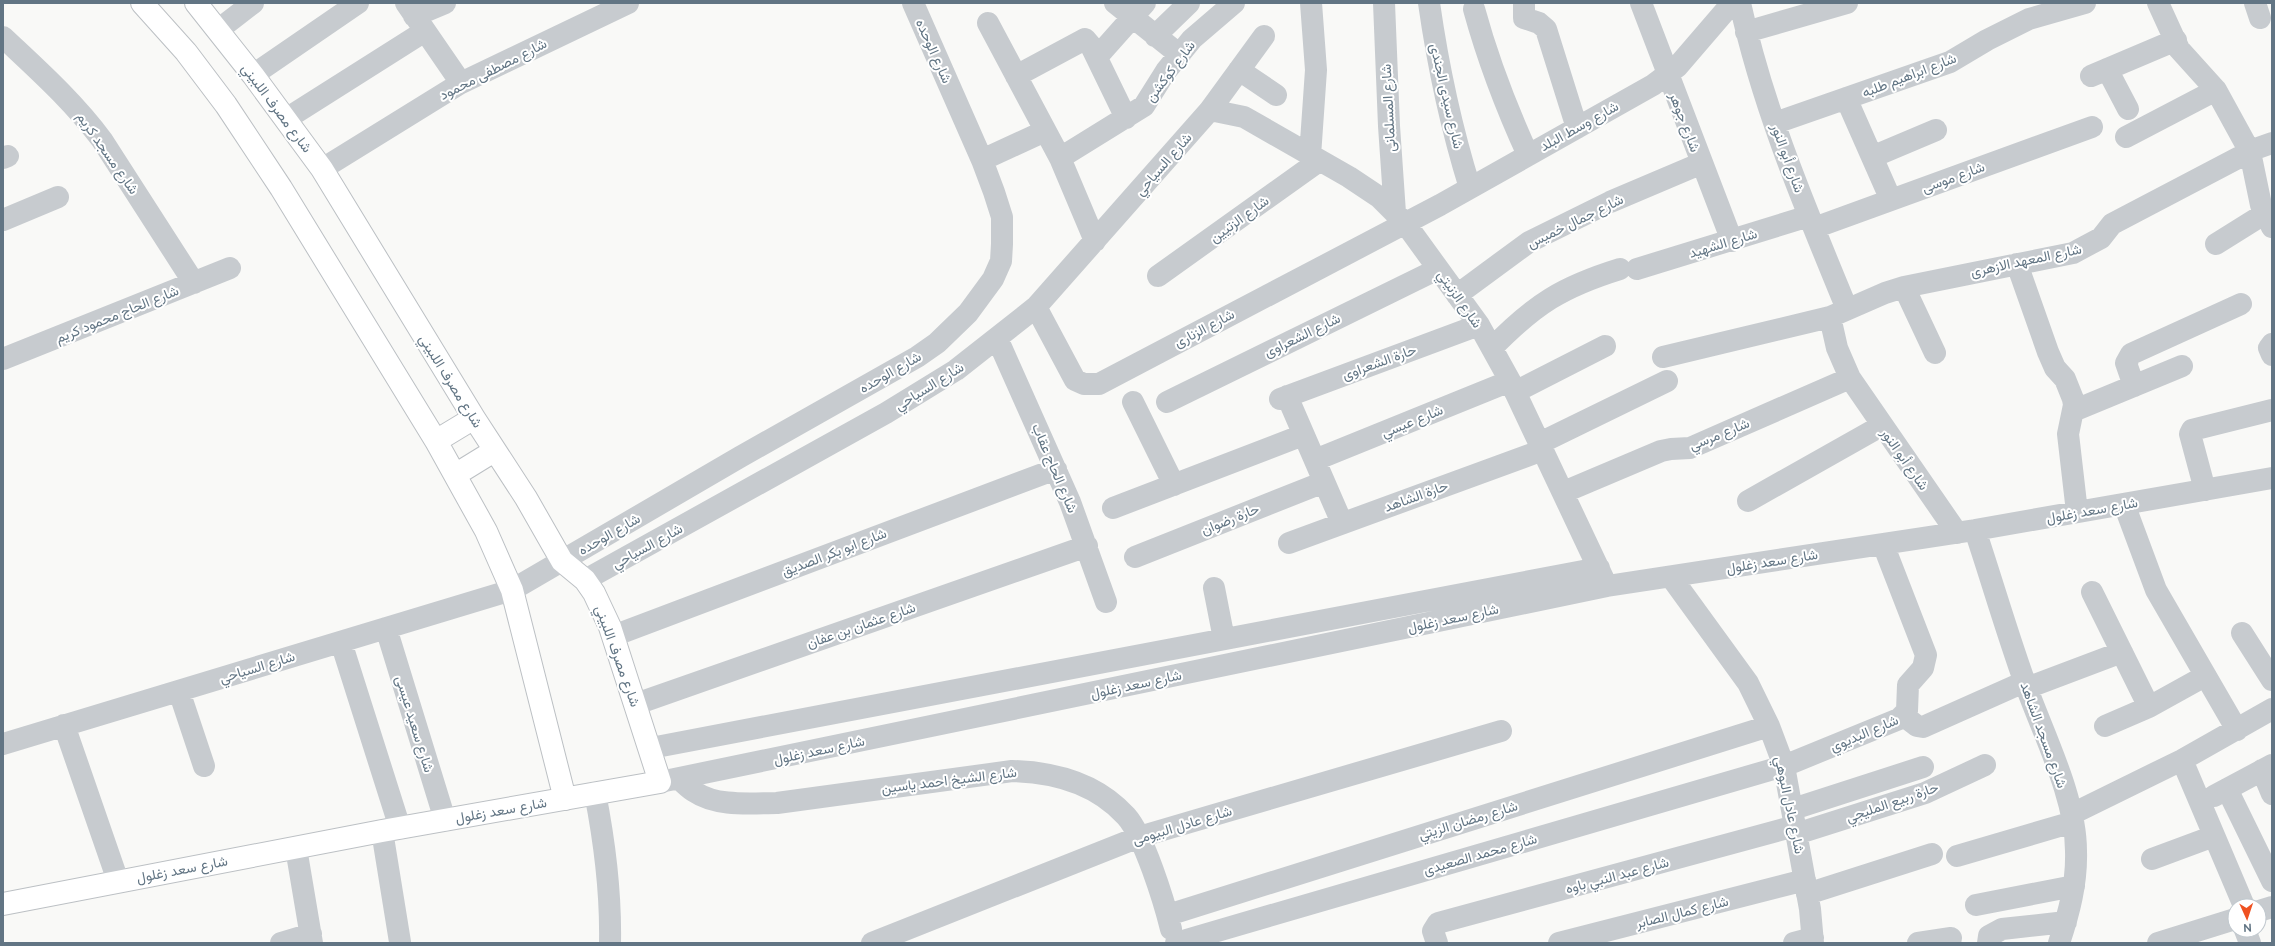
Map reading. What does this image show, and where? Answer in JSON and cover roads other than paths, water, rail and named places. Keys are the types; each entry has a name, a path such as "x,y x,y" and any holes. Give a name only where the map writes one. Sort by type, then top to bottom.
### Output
{"main road":[{"path":"142,3 186,52 226,105 281,188 436,441 486,531 512,590 565,799"},
{"name":"شارع مصرف اللبيني","path":"196,3 253,75 322,169 494,451 526,498 562,561 585,580 594,593 612,636 651,748 670,780"},
{"path":"436,441 474,418"},
{"path":"455,475 494,451"},
{"name":"شارع سعد زغلول","path":"3,904 391,830 670,780"}],"street":[{"path":"218,30 253,3"},
{"path":"253,75 358,3"},
{"path":"286,119 415,17 445,3"},
{"name":"شارع مصطفى محمود","path":"322,169 462,82 628,3"},
{"name":"شارع الوحده","path":"512,590 740,457 917,357 937,343 968,313 993,279 1000,261 1002,244 1002,217 982,160 913,3"},
{"path":"1115,3 1138,10 1155,36 1180,55"},
{"path":"1155,36 1189,3"},
{"name":"شارع كوكشن","path":"1060,158 1144,106 1166,71 1192,40 1234,3"},
{"path":"1311,3 1316,70 1314,158"},
{"name":"شارع المسلمانى","path":"1384,3 1389,126 1400,218"},
{"name":"شارع سيدى الجندى","path":"1429,3 1437,60 1451,125 1470,188"},
{"path":"1524,3 1524,18 1539,23 1546,29 1577,128"},
{"name":"شارع جوهر","path":"1641,3 1667,76 1732,241"},
{"name":"شارع وسط البلد","path":"1400,218 1470,188 1667,76 1677,68 1732,3"},
{"name":"شارع أبو النور","path":"1740,3 1756,69 1811,222 1838,313 1837,348 1850,378 1882,426 1966,532"},
{"path":"1746,32 1847,3"},
{"name":"شارع ابراهيم طلبه","path":"1775,123 1950,62 1987,40 2029,19 2085,3"},
{"path":"2158,3 2179,49 2216,90 2250,152 2267,212 2216,244"},
{"path":"1474,9 1488,59 1506,108 1528,155"},
{"path":"1097,57 1138,10"},
{"path":"415,17 462,82"},
{"path":"988,23 1060,158 1096,242"},
{"name":"شارع السياحي","path":"585,580 886,413 950,374 997,338 1036,306 1096,242 1210,110 1264,36"},
{"name":"شارع مسجد كريم","path":"3,37 86,118 102,140 194,283"},
{"path":"1016,76 1081,40 1089,42 1126,118"},
{"path":"2128,109 2099,72 2176,40"},
{"path":"1239,70 1276,95"},
{"path":"2126,137 2216,90"},
{"path":"1846,98 1890,200"},
{"name":"شارع الزنيتي","path":"1210,110 1244,117 1373,193 1400,218 1479,325 1513,387 1603,577"},
{"name":"شارع موسى","path":"1811,222 1890,200 2092,127"},
{"path":"1872,157 1936,130"},
{"path":"982,160 1045,131"},
{"name":"شارع المعهد الازهرى","path":"1838,313 1885,293 1904,287 2073,252 2086,247 2101,238 2112,224 2250,152 2272,143"},
{"name":"شارع الزتيين","path":"1158,276 1314,158"},
{"name":"شارع جمال خميس","path":"1457,295 1530,242 1610,202 1702,163"},
{"path":"3,220 58,197"},
{"name":"شارع الزنارى","path":"1036,306 1075,380 1084,384 1099,384 1400,218"},
{"name":"شارع الشهيد","path":"1492,348 1519,321 1549,298 1584,280 1811,222"},
{"path":"2017,264 2048,352 2055,368 2065,379 2071,391 2074,405 2068,434 2077,512"},
{"name":"شارع الحاج محمود كريم","path":"3,359 230,268"},
{"name":"شارع الشعراوى","path":"1167,402 1438,269"},
{"path":"1904,287 1936,353"},
{"path":"2134,386 2126,363 2131,354 2241,304"},
{"path":"1664,357 1838,313"},
{"name":"حارة الشعراوى","path":"1304,435 1283,398 1479,325"},
{"name":"شارع الحاج عقاب","path":"997,338 1056,469 1087,546 1106,602"},
{"name":"شارع عيسي","path":"1315,460 1513,387 1605,346"},
{"path":"2073,411 2182,366"},
{"name":"شارع مرسي","path":"1564,492 1661,451 1671,448 1690,448 1850,378"},
{"name":"حارة الشاهد","path":"1289,543 1542,447 1666,381"},
{"path":"1132,402 1174,485"},
{"path":"2205,490 2190,434 2192,430 2272,410"},
{"path":"1748,500 1882,426"},
{"path":"1113,508 1304,435 1342,523"},
{"path":"740,457 756,486"},
{"name":"شارع ابو بكر الصديق","path":"612,636 1056,469"},
{"name":"شارع سعد زغلول","path":"651,748 1224,639 1603,577 1671,577 1966,532 2272,478"},
{"name":"حارة رضوان","path":"1135,557 1324,482"},
{"path":"2124,504 2156,590 2237,730"},
{"name":"شارع مسجد الشاهد","path":"1966,532 2050,747 2072,818 2076,850 2074,886 2066,922 2059,943"},
{"name":"شارع البديوي","path":"1784,766 1904,716 1907,711 1908,685 1923,668 1926,656 1883,544"},
{"name":"شارع عثمان بن عفان","path":"636,704 1087,546"},
{"name":"شارع سعد زغلول","path":"670,780 1603,577"},
{"name":"شارع عادل البوهي","path":"1671,577 1748,683 1769,726 1784,766 1806,887 1807,941"},
{"path":"1214,588 1224,639"},
{"name":"شارع السياحي","path":"3,744 512,590"},
{"path":"2092,592 2149,707"},
{"name":"شارع سعيد عيسى","path":"386,628 445,820"},
{"path":"2242,633 2272,680"},
{"path":"341,642 391,830 400,942"},
{"path":"1904,716 1917,726 1923,727 2025,685 2122,652"},
{"path":"2105,726 2149,707 2205,676"},
{"path":"179,691 204,766"},
{"path":"1958,856 2072,818 2182,760 2272,709"},
{"path":"64,726 118,881"},
{"name":"شارع رمضان الزيتي","path":"1168,915 1769,726"},
{"name":"شارع عادل البيومى","path":"872,943 1139,837 1501,731"},
{"path":"2182,760 2241,898"},
{"name":"حارة ربيع المليجي","path":"1795,823 1926,793 1985,765"},
{"name":"شارع محمد الصعيدى","path":"1176,943 1784,766"},
{"path":"1795,823 1923,767"},
{"path":"2201,803 2267,768 2272,794"},
{"name":"شارع الشيخ احمد ياسين","path":"670,780 696,793 716,800 747,803 777,803 1012,771 1033,771 1057,776 1086,786 1109,801 1126,816 1139,837 1168,915 1176,943"},
{"path":"2227,789 2272,881"},
{"path":"595,793 606,846 610,903 610,943"},
{"name":"شارع عبد النبي باوه","path":"1438,933 1795,823"},
{"path":"2152,859 2214,836"},
{"path":"281,943 312,938 296,848"},
{"name":"شارع كمال الصابر","path":"1559,943 1806,887 1932,854"},
{"path":"1976,905 2074,886"},
{"path":"1988,943 1989,936 2002,929 2066,922"},
{"path":"2160,943 2227,922"},
{"path":"1918,943 1951,938"}]}
